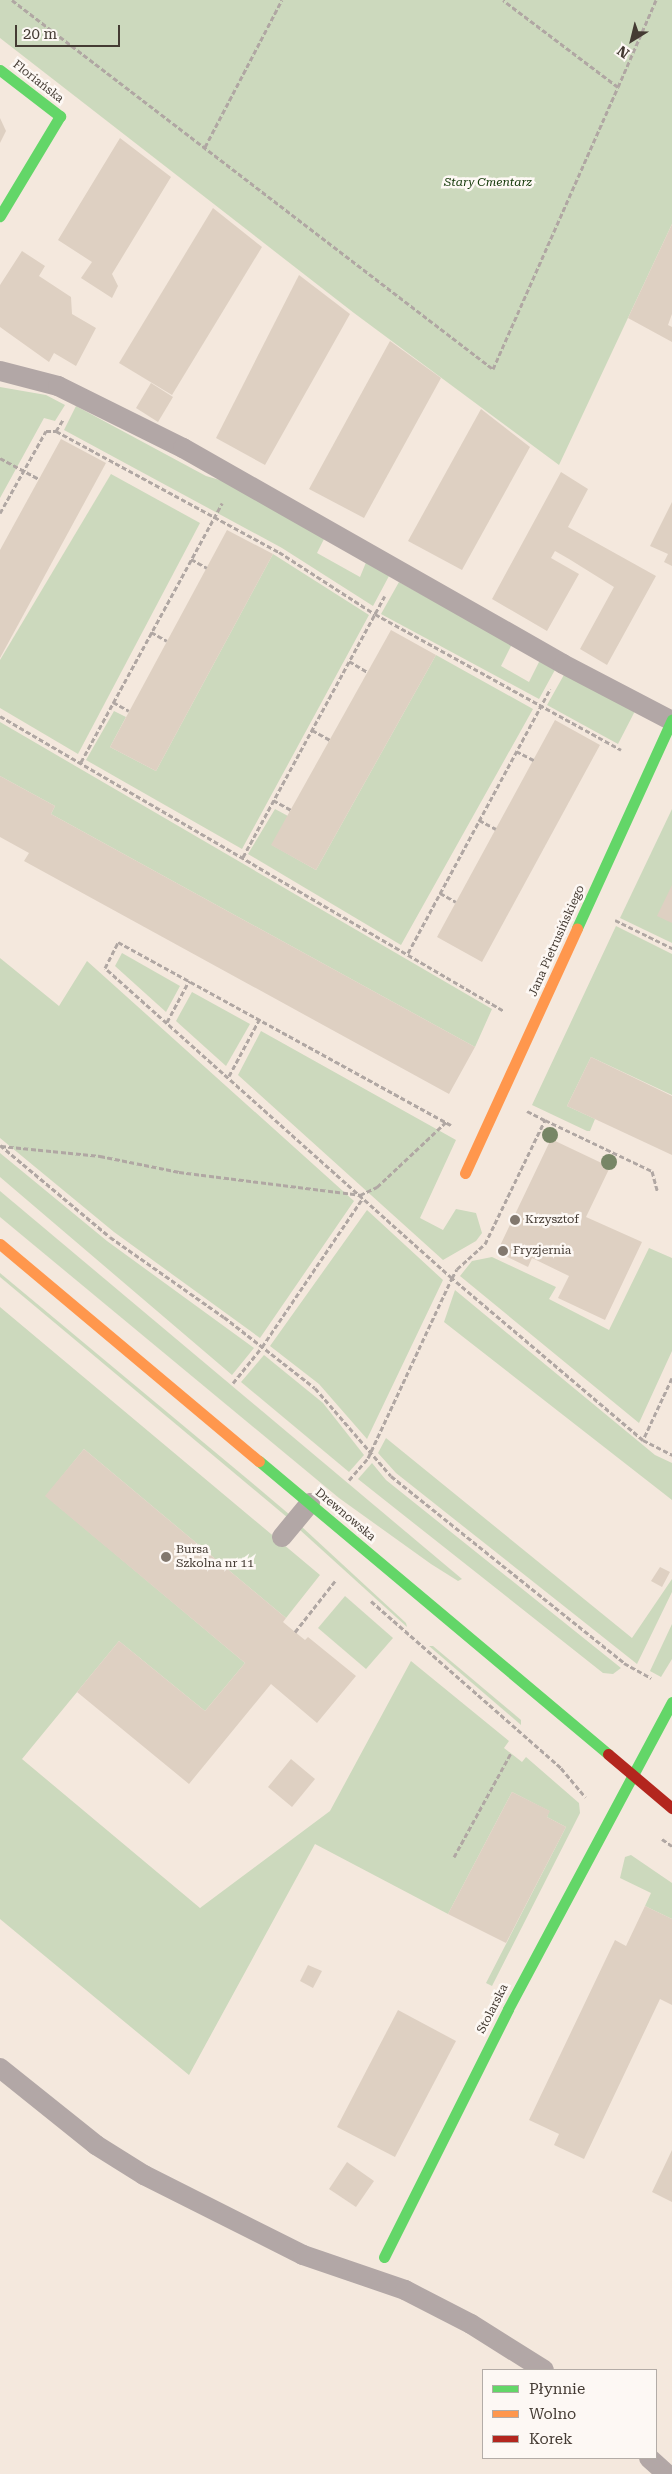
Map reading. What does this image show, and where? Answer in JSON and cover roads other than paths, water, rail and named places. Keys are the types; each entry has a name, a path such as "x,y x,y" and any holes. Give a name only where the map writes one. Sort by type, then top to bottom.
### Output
{"street":[{"name":"Floriańska","path":"0,70 60,116 0,216"},
{"name":"Jana Pietrusińskiego","path":"465,1173 534,1026 672,720"},
{"name":"Drewnowska","path":"0,1244 672,1808"},
{"name":"Stolarska","path":"384,2257 508,2009 672,1702"}],"lane":[{"path":"0,371 79,394 237,476 398,571 571,669 672,720"},
{"path":"282,1537 310,1503"},
{"path":"0,2068 96,2145 144,2175 302,2255 373,2278 471,2324 542,2369"},
{"path":"373,2278 384,2257"},
{"path":"650,2459 666,2474"}],"place":[{"name":"Krzysztof","path":"515,1220"},
{"name":"Fryzjernia","path":"503,1251"},
{"name":"Bursa Szkolna nr 11","path":"166,1557"}],"park label":[{"name":"Stary Cmentarz","path":"488,183"}]}
